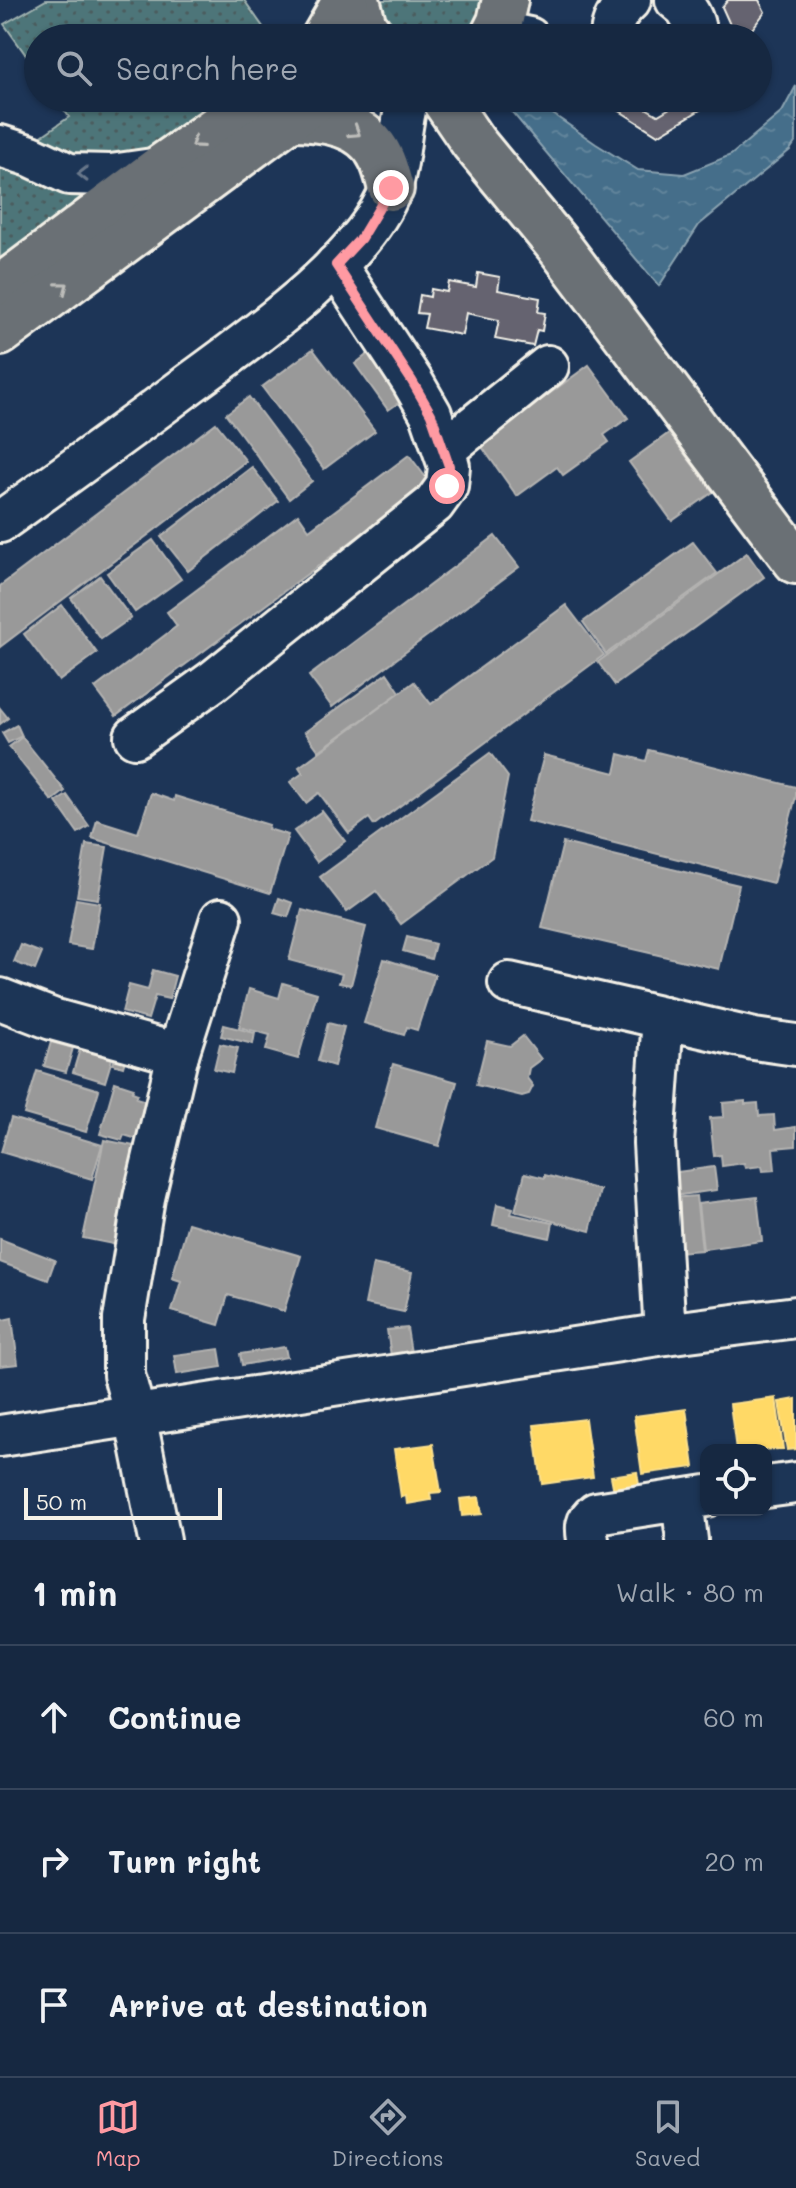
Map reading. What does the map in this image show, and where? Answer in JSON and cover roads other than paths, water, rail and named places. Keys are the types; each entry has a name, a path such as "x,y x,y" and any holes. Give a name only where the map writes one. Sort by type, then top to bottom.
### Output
{"main road":[{"path":"332,24 346,0"},
{"path":"357,0 363,24"},
{"path":"0,288 160,168 275,112"},
{"path":"0,333 280,112"},
{"path":"307,112 357,132 381,157 391,188"},
{"path":"453,112 613,317 796,561"},
{"path":"480,112 499,174"}],"street":[{"path":"613,24 621,8 630,0"},
{"path":"0,522 270,324 336,265 361,238 391,188 401,112"},
{"path":"0,146 69,174 111,175 160,168"},
{"path":"135,737 213,681 434,504 447,486 449,466 431,414 336,265"},
{"path":"444,450 548,366"},
{"path":"160,1540 124,1375 124,1319 144,1198 178,1054 221,919"},
{"path":"509,983 754,1039 796,1045"},
{"path":"0,999 52,1019 178,1054"},
{"path":"663,1018 654,1143 665,1334"},
{"path":"0,1436 665,1334 796,1317"},
{"path":"772,1486 796,1483"},
{"path":"588,1540 586,1527 589,1518 596,1513 694,1498 687,1540"}],"water":[{"path":"796,86 796,141 790,150 699,225 659,286 512,112 550,112 638,170 684,174 731,155 782,112"}]}
